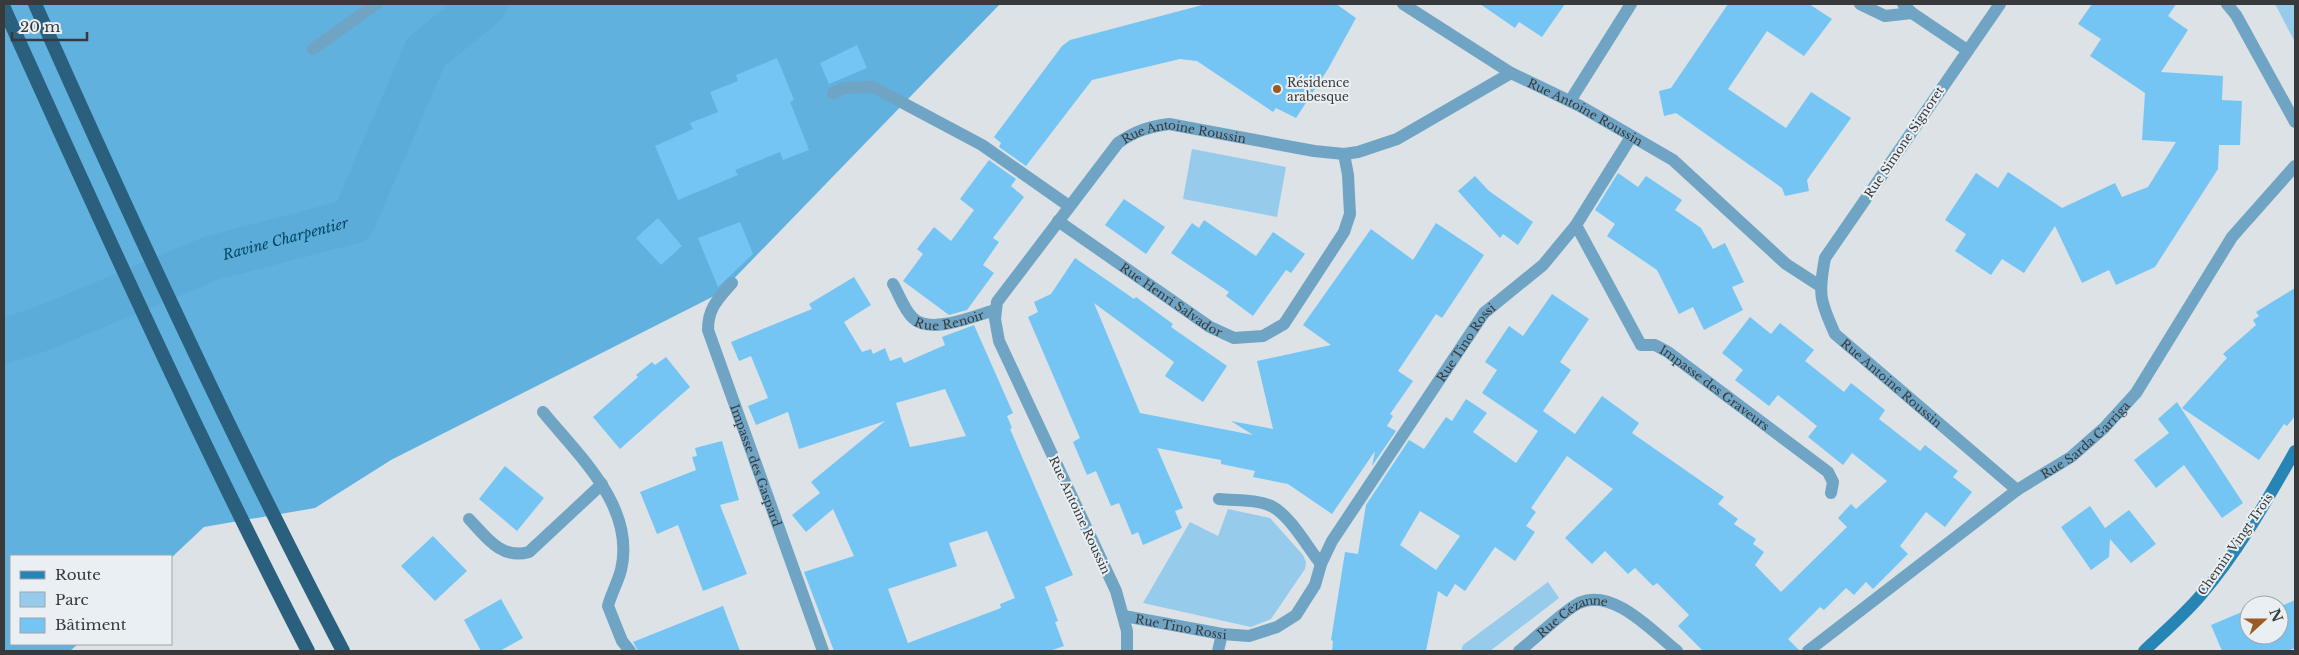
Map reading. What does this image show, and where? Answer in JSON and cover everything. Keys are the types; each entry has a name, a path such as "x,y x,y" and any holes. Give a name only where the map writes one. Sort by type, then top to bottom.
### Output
{"highway":[{"path":"35,4 134,227 284,538 343,651"},
{"path":"4,8 137,302 230,498 308,651"}],"main road":[{"name":"Chemin Vingt Trois","path":"2144,651 2206,588 2261,511 2295,451"}],"street":[{"path":"313,49 376,4"},
{"path":"1403,4 1511,73"},
{"path":"1570,102 1631,4"},
{"path":"1860,4 1885,16 1912,13"},
{"path":"1903,4 1912,13 1967,50"},
{"name":"Rue Simone Signoret","path":"1820,286 1825,258 2000,4"},
{"path":"2227,4 2295,122"},
{"name":"Rue Antoine Roussin","path":"1127,651 1124,616 1116,591 999,341 995,310 997,302 1118,143 1134,132 1150,126 1169,124 1262,143 1344,154 1378,146 1397,139 1511,73 1529,80 1673,160 1786,264 1820,286 1823,308 1835,334 2017,490"},
{"path":"834,93 844,88 873,87 982,145 1069,206"},
{"name":"Rue Tino Rossi","path":"1124,616 1222,634 1249,636 1277,627 1296,615 1315,585 1321,564 1332,541 1484,313 1543,266 1576,225 1631,137"},
{"name":"Rue Henri Salvador","path":"1058,221 1210,327 1234,338 1263,336 1284,324 1344,232 1350,214 1348,175 1344,154"},
{"name":"Rue Sarda Garriga","path":"1808,651 2017,490 2071,457 2104,428 2136,393 2232,237 2295,166"},
{"name":"Impasse des Graveurs","path":"1576,225 1641,345 1655,345 1668,352 1828,472 1832,482 1831,493"},
{"name":"Impasse des Gaspard","path":"732,283 713,305 708,317 708,330 823,651"},
{"name":"Rue Renoir","path":"893,284 913,318 924,325 938,326 995,310"},
{"path":"543,412 602,484 611,500 622,542 621,570 608,606 622,641 630,651"},
{"path":"469,519 495,546 506,553 519,555 529,552 602,484"},
{"path":"1219,499 1261,503 1272,506 1283,514 1321,564"},
{"name":"Rue Cézanne","path":"1519,651 1578,604 1599,599 1621,606 1677,651"},
{"path":"1218,651 1222,634"}],"green space":[{"path":"2275,4 2295,4 2295,42"},
{"path":"1192,149 1286,167 1277,217 1183,199"},
{"path":"1228,509 1270,518 1303,555 1306,562 1305,569 1271,619 1251,627 1143,603 1190,522 1218,536"},
{"path":"1548,582 1559,598 1490,651 1461,651 1463,645"}],"shaded area":[{"path":"4,4 1000,4 720,293 391,460 315,508 204,527 172,557 172,555 10,555 10,645 77,645 70,651 4,651"}],"building":[{"path":"1206,4 1336,4 1356,18 1328,69 1296,118 1276,108 1273,112 1197,61 1180,59 1092,80 1026,166 999,147 1001,143 994,137 1062,46 1070,40"},
{"path":"1480,4 1565,4 1542,37 1519,22 1515,28"},
{"path":"1728,4 1809,4 1832,19 1804,56 1767,31 1728,89 1786,128 1811,92 1851,118 1807,180 1809,191 1785,196 1782,188 1676,113 1664,116 1659,91 1671,88"},
{"path":"2092,4 2176,4 2168,16 2188,30 2161,72 2223,76 2222,100 2242,101 2240,145 2219,145 2218,169 2155,267 2116,285 2109,270 2082,283 2055,226 2024,273 2002,259 1991,275 1955,251 1966,234 1945,220 1976,173 1998,188 2008,172 2062,208 2115,183 2122,197 2148,187 2176,142 2142,140 2145,93 2090,56 2101,39 2078,24"},
{"path":"857,45 867,68 829,84 820,63"},
{"path":"777,58 794,100 790,102 809,150 783,160 780,152 735,170 738,175 678,200 655,146 693,129 690,123 718,112 710,92 738,81 736,75"},
{"path":"989,160 1016,179 1011,186 1024,197 993,238 999,242 983,265 994,273 967,310 949,315 903,281 923,254 917,249 934,227 951,241 974,210 960,199"},
{"path":"1618,173 1638,187 1646,176 1682,200 1675,210 1701,228 1713,249 1725,243 1744,282 1732,287 1743,310 1704,330 1693,307 1679,314 1657,270 1607,236 1615,224 1595,210"},
{"path":"1475,176 1489,191 1533,222 1518,245 1503,234 1500,238 1458,191"},
{"path":"1124,199 1165,227 1146,254 1105,225"},
{"path":"658,218 682,246 661,265 636,238"},
{"path":"1204,220 1256,256 1273,232 1305,254 1291,273 1286,270 1253,316 1226,296 1229,292 1171,253 1192,223 1199,228"},
{"path":"740,222 753,254 718,287 698,238"},
{"path":"1436,223 1484,255 1442,318 1436,314 1398,371 1413,381 1390,414 1393,416 1387,426 1396,431 1372,466 1375,451 1332,514 1288,484 1253,477 1255,471 1221,464 1221,460 1157,448 1183,508 1175,511 1182,528 1143,545 1138,532 1132,535 1119,503 1111,506 1096,471 1087,475 1073,442 1080,438 1028,317 1038,312 1034,302 1051,294 1075,258 1134,299 1136,297 1173,324 1171,327 1227,366 1203,402 1165,376 1174,362 1094,303 1140,413 1253,435 1231,421 1273,429 1257,361 1331,345 1303,325 1371,229 1413,260"},
{"path":"854,277 871,305 844,322 862,352 871,349 873,354 885,348 890,361 901,357 904,363 945,345 942,337 974,325 1013,413 1007,416 1012,428 1010,429 1073,575 1045,587 1058,621 1055,622 1064,646 1050,651 834,651 804,572 854,556 833,509 806,532 792,515 820,493 811,482 885,421 799,449 788,412 756,425 748,406 768,398 751,356 739,361 731,342 812,309 809,304","holes":["945,389 966,436 910,447 896,403","987,531 1015,598 1000,604 1001,608 908,643 888,589 957,566 949,543"]},
{"path":"2295,288 2295,416 2287,426 2284,424 2259,460 2182,408 2227,358 2223,354 2256,325 2253,320 2259,316 2256,312"},
{"path":"1552,294 1589,319 1560,362 1571,370 1543,411 1575,434 1602,396 1639,423 1632,433 1724,497 1718,504 1738,519 1734,524 1756,539 1753,544 1764,552 1755,565 1781,592 1847,527 1838,518 1851,504 1856,509 1887,481 1852,453 1843,465 1808,437 1817,426 1778,395 1769,406 1735,380 1743,370 1722,353 1750,317 1771,334 1780,323 1814,350 1805,361 1844,392 1851,383 1885,410 1879,419 1920,451 1925,445 1958,471 1953,477 1972,492 1945,527 1926,512 1900,546 1908,554 1873,589 1866,582 1854,595 1846,588 1824,610 1820,607 1788,639 1800,651 1703,651 1678,626 1689,615 1657,583 1653,586 1635,568 1628,574 1605,551 1592,564 1565,538 1613,489 1567,456 1531,508 1536,512 1526,526 1535,532 1515,561 1495,547 1465,591 1455,584 1447,597 1438,591 1426,651 1332,651 1333,641 1331,640 1345,552 1358,554 1366,505 1409,440 1424,449 1446,417 1452,421 1466,399 1487,413 1473,432 1516,463 1538,431 1482,393 1497,370 1485,362 1509,326 1523,336","holes":["1420,511 1460,536 1436,570 1400,545"]},
{"path":"666,357 690,387 620,449 593,417 638,377 636,375 652,362 655,365"},
{"path":"2177,402 2243,503 2222,518 2184,465 2156,488 2134,460 2169,433 2158,419"},
{"path":"722,441 739,500 720,505 747,574 703,591 678,525 657,534 640,492 696,470 692,457 697,456 695,448"},
{"path":"505,466 544,498 517,531 479,499"},
{"path":"2090,506 2105,528 2129,510 2156,544 2131,563 2110,539 2109,557 2091,570 2061,527"},
{"path":"433,536 467,571 435,601 401,566"},
{"path":"501,599 523,638 500,651 481,651 464,620"},
{"path":"2295,600 2295,648 2287,651 2222,651 2211,625 2239,613 2239,645 2289,645 2289,603"},
{"path":"723,606 740,651 638,651 633,642"}],"waterway":[{"name":"Ravine Charpentier","path":"4,341 41,329 212,258 353,221 426,52 485,4"}],"place":[{"name":"Résidence arabesque","path":"1277,89"}]}
